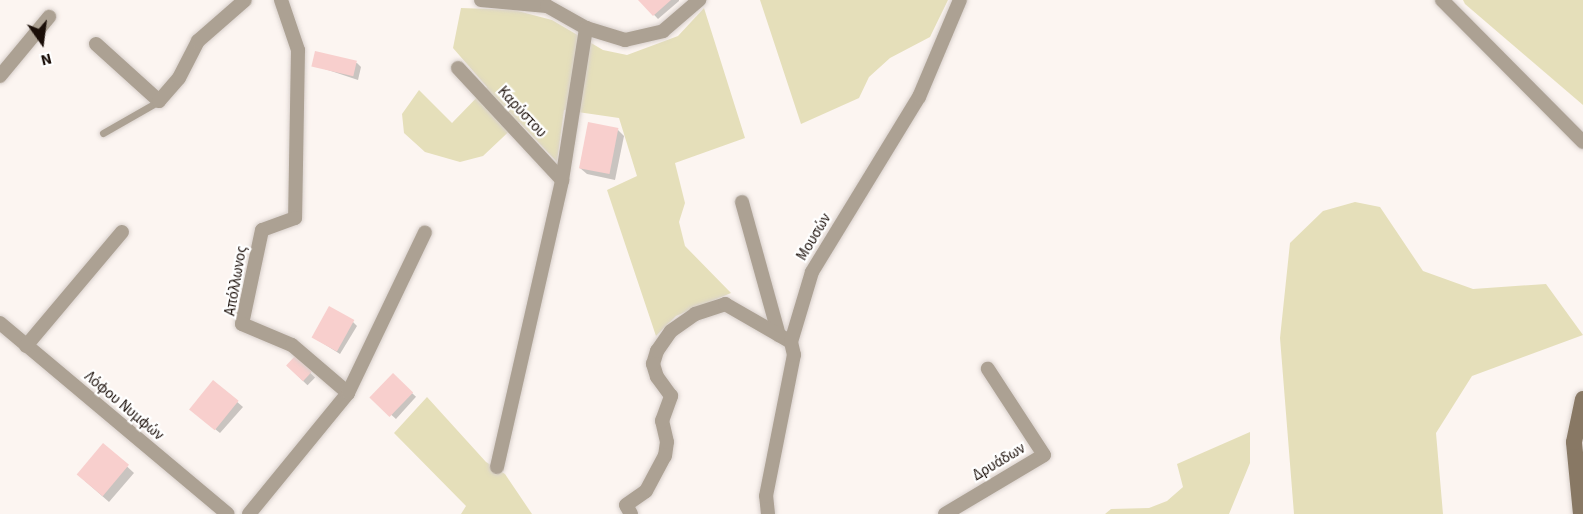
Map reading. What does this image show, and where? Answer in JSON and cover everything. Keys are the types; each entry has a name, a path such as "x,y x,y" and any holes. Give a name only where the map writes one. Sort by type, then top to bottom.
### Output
{"main road":[{"path":"1581,514 1574,442 1583,399"}],"street":[{"path":"96,44 159,101 179,78 198,41 245,0"},
{"name":"Απόλλωνος","path":"281,0 298,50 295,218 262,230 242,324 292,345 348,393"},
{"path":"481,0 548,6 586,28 625,40 663,31 699,0"},
{"name":"Μουσών","path":"768,514 766,496 794,355 785,339 812,272 919,98 960,0"},
{"path":"1442,0 1583,142"},
{"path":"0,76 50,17"},
{"path":"497,466 562,180 586,28"},
{"name":"Καρύστου","path":"458,68 562,180"},
{"path":"742,202 785,339"},
{"path":"26,346 122,232"},
{"path":"249,514 348,393 425,232"},
{"path":"632,514 626,505 646,491 665,456 667,442 662,421 671,396 657,377 653,364 657,351 671,331 695,314 725,304 785,339"},
{"name":"Λόφου Νυμφών","path":"0,323 228,514"},
{"name":"Δρυάδων","path":"945,514 1044,455 988,369"}],"lane":[{"path":"103,134 159,101"}],"shaded area":[{"path":"760,0 948,0 930,37 890,58 869,77 859,98 801,124"},
{"path":"1463,0 1583,0 1583,105 1465,4"},
{"path":"461,8 514,10 552,20 603,50 627,55 678,36 704,8 745,138 675,163 685,203 679,222 685,246 731,293 676,316 656,336 607,190 637,176 619,118 564,110 557,162 519,122 483,156 460,162 425,152 404,133 402,114 419,90 452,123 487,87 453,48"},
{"path":"1355,202 1380,207 1423,271 1473,289 1546,284 1583,335 1472,376 1436,433 1443,514 1294,514 1280,338 1290,243 1323,211"},
{"path":"427,397 486,462 505,474 532,514 461,514 466,506 394,433"},
{"path":"1250,432 1250,463 1229,514 1105,514 1111,509 1149,508 1167,501 1183,487 1177,464"}],"building":[{"path":"638,0 671,0 653,16"},
{"path":"315,51 357,61 353,76 311,67"},
{"path":"588,122 618,128 609,174 579,168"},
{"path":"329,306 354,320 337,352 312,337"},
{"path":"295,356 312,372 303,381 286,366"},
{"path":"393,373 413,392 390,417 369,397"},
{"path":"213,380 239,401 215,430 189,410"},
{"path":"103,443 129,465 103,496 77,474"}]}
